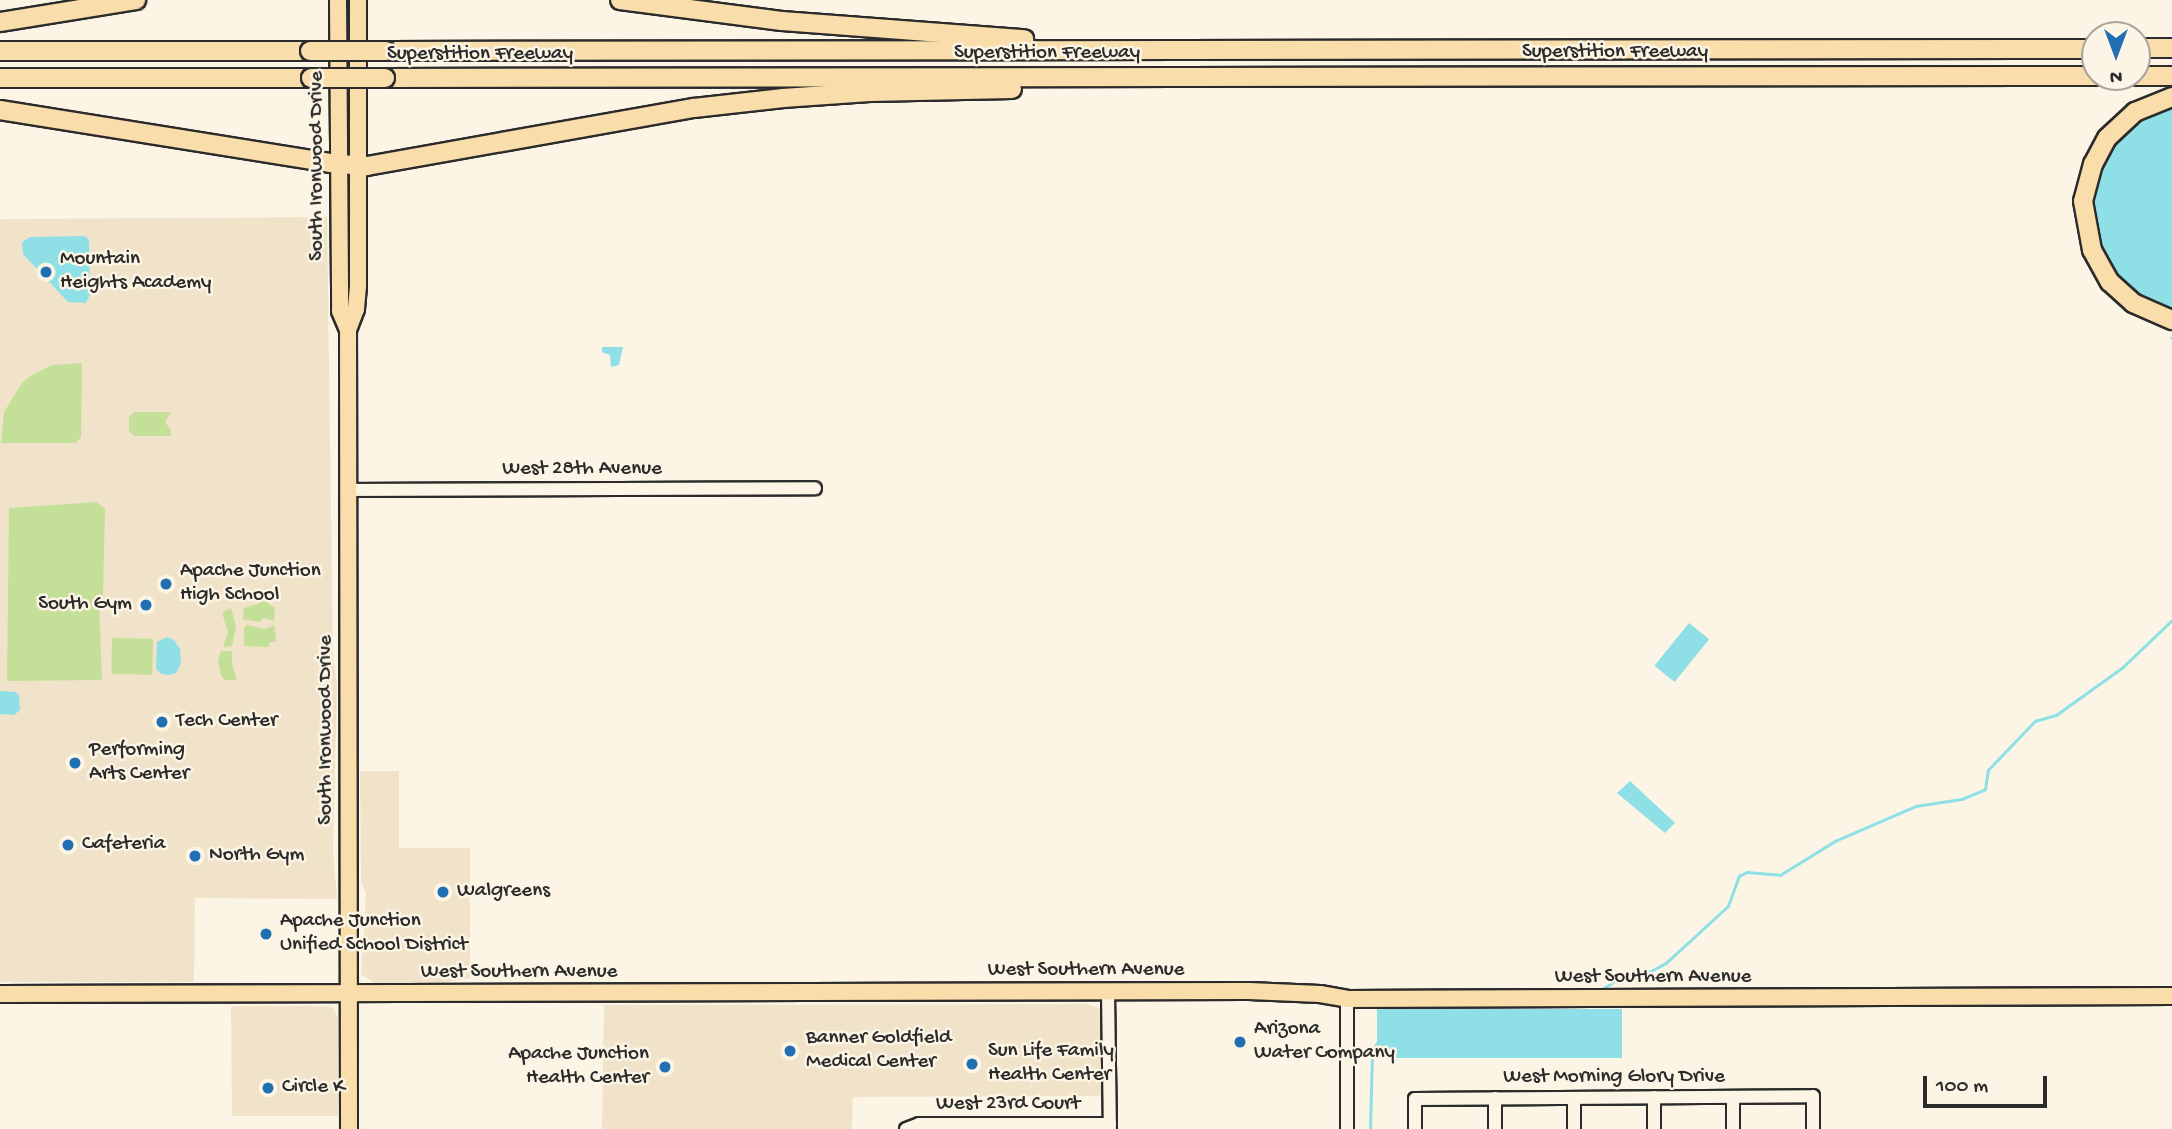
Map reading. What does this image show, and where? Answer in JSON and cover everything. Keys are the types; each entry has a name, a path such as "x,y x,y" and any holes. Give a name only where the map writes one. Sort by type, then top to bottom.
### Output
{"highway":[{"path":"0,22 136,0"},
{"path":"620,0 858,28 1150,50"},
{"name":"Superstition Freeway","path":"0,51 2081,48"},
{"path":"2151,48 2172,48"},
{"name":"Superstition Freeway","path":"0,78 2081,76"},
{"path":"2151,76 2172,76"},
{"path":"0,110 358,165 625,118 783,98 870,92 1140,86 1249,77"},
{"path":"2172,97 2135,112 2107,138 2093,164 2083,201 2085,229 2092,250 2110,282 2133,303 2172,320"}],"main road":[{"name":"South Ironwood Drive","path":"338,0 340,311 348,330"},
{"name":"South Ironwood Drive","path":"349,1129 348,330 356,309 358,285 358,0"},
{"name":"West Southern Avenue","path":"0,995 1283,991 1347,999 2172,996"}],"street":[{"name":"West 28th Avenue","path":"348,490 816,488"},
{"path":"1108,992 1110,1127"},
{"path":"1347,999 1347,1129"},
{"name":"West Morning Glory Drive","path":"1415,1129 1415,1099 1814,1096 1813,1129"},
{"path":"1654,1097 1654,1129"},
{"path":"1733,1097 1733,1129"},
{"path":"1495,1098 1495,1129"},
{"path":"1574,1098 1574,1129"},
{"name":"West 23rd Court","path":"906,1127 1110,1127"}],"shaded area":[{"name":"Apache Junction High School","path":"327,217 333,656 337,683 333,850 337,899 195,898 194,982 0,982 0,219"},
{"path":"360,771 399,771 399,848 470,848 470,978 442,983 374,983 361,974 366,894 361,881"},
{"path":"1086,1004 1103,1012 1104,1096 853,1097 852,1129 602,1129 604,1005"},
{"path":"231,1006 333,1008 338,1018 338,1116 232,1116"}],"green space":[{"path":"82,363 81,437 76,443 1,443 4,412 22,383 52,365"},
{"path":"134,412 171,412 165,422 171,430 171,436 134,436 129,431 129,417"},
{"path":"97,502 105,509 103,600 99,603 102,680 7,681 9,508"},
{"path":"258,601 269,601 269,605 275,607 274,621 264,618 259,622 243,619 244,608 258,604"},
{"path":"231,608 236,626 232,646 223,647 228,632 222,613"},
{"path":"247,625 265,629 274,625 276,641 269,643 269,647 244,646 244,628"},
{"path":"112,638 153,639 152,675 111,674"},
{"path":"221,651 232,651 232,664 237,680 225,680 221,676 218,661"}],"water":[{"path":"2172,104 2172,314 2137,299 2105,264 2094,238 2089,199 2108,148 2143,115"},
{"path":"85,236 89,240 90,294 86,303 68,302 23,254 22,242 30,237"},
{"path":"602,347 623,347 619,365 611,367 610,355 602,352"},
{"path":"1689,623 1709,639 1675,682 1654,666"},
{"path":"167,637 174,640 180,649 181,663 176,673 169,675 161,674 156,669 157,642"},
{"path":"0,691 16,692 19,696 20,710 14,715 0,714"},
{"path":"1630,781 1675,823 1665,833 1617,793"},
{"path":"1377,1009 1622,1009 1622,1058 1377,1058"}],"waterway":[{"path":"1598,992 1618,979 1649,972 1666,963 1728,906 1739,876 1747,872 1780,875 1835,841 1916,806 1962,799 1985,789 1988,770 2035,721 2056,715 2123,667 2172,620"},
{"path":"1370,1129 1372,1051 1379,1040"}],"place":[{"name":"Mountain Heights Academy","path":"46,272"},
{"name":"Apache Junction High School","path":"166,584"},
{"name":"South Gym","path":"146,605"},
{"name":"Tech Center","path":"162,722"},
{"name":"Performing Arts Center","path":"75,763"},
{"name":"Cafeteria","path":"68,845"},
{"name":"North Gym","path":"195,856"},
{"name":"Walgreens","path":"443,892"},
{"name":"Apache Junction Unified School District","path":"266,934"},
{"name":"Arizona Water Company","path":"1240,1042"},
{"name":"Banner Goldfield Medical Center","path":"790,1051"},
{"name":"Sun Life Family Health Center","path":"972,1064"},
{"name":"Apache Junction Health Center","path":"665,1067"},
{"name":"Circle K","path":"268,1088"}]}
